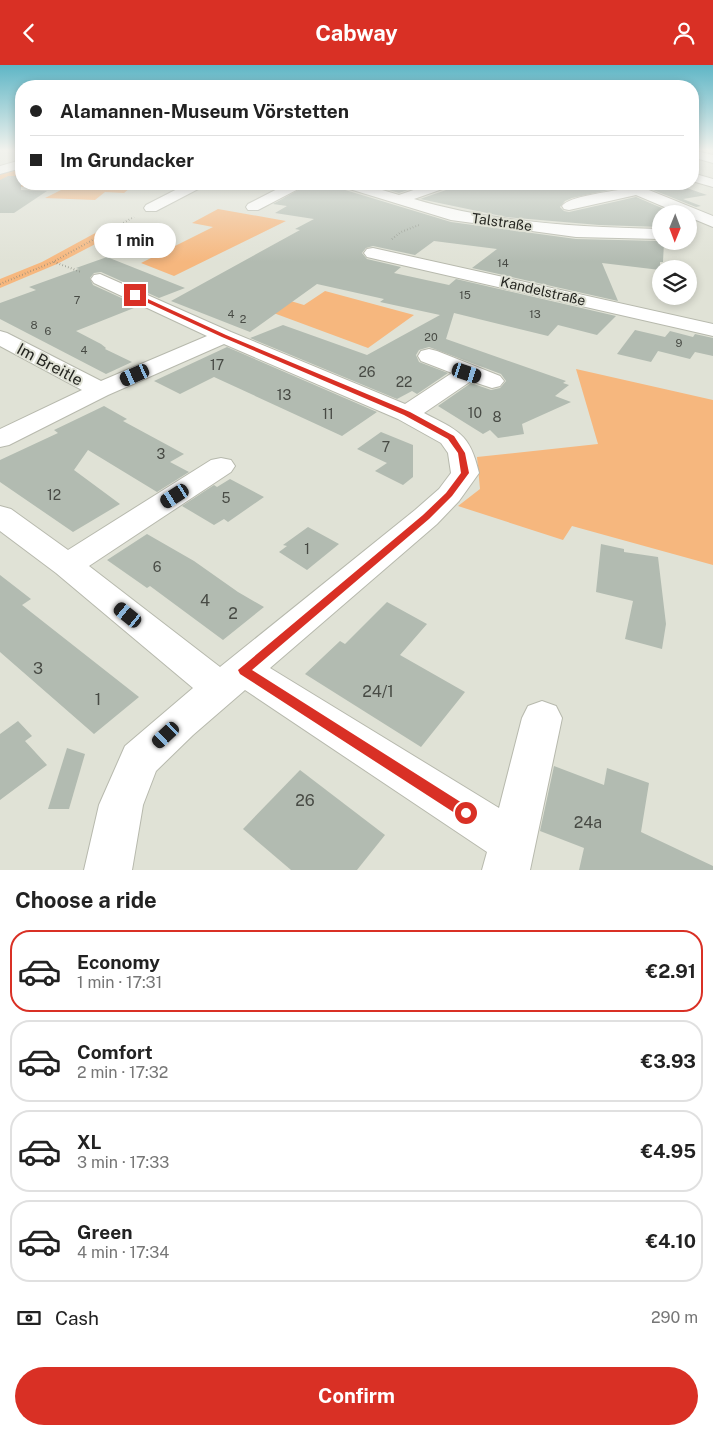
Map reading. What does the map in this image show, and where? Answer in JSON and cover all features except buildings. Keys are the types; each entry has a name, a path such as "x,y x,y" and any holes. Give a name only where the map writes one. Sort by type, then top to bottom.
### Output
{"street":[{"path":"151,208 186,190"},
{"path":"253,207 286,190"},
{"name":"Talstraße","path":"367,190 451,215 576,232 652,234"},
{"path":"398,200 426,190"},
{"path":"569,206 619,190"},
{"path":"641,190 713,222"},
{"path":"698,231 713,229"},
{"name":"Kandelstraße","path":"373,253 713,330"},
{"path":"100,279 224,336 407,414 451,438 462,453 465,473 449,495 426,517 179,723 140,759 120,805 108,870"},
{"path":"0,439 100,390 224,336"},
{"name":"Im Breitle","path":"0,337 100,390"},
{"path":"429,356 467,373 492,381"},
{"path":"407,414 467,373"},
{"path":"67,565 221,466"},
{"path":"0,516 232,680 510,857 542,718"}],"path":[{"path":"0,284 53,262 151,208"},
{"path":"373,253 401,232 451,215"},
{"path":"53,262 100,279"}],"shaded area":[{"path":"61,190 128,190 124,193 105,192 95,200 45,198"},
{"path":"218,209 286,221 174,276 141,263 213,227 192,223"},
{"path":"110,225 128,227 57,264 0,288 0,279 42,262"},
{"path":"241,286 304,305 325,291 414,315 368,348 225,295"},
{"path":"576,369 713,400 713,565 572,526 563,540 458,506 480,489 477,457 598,444"}],"route":[{"path":"135,295 224,336 407,414 451,438 462,453 465,473 449,495 426,517 244,670 466,813"}]}
